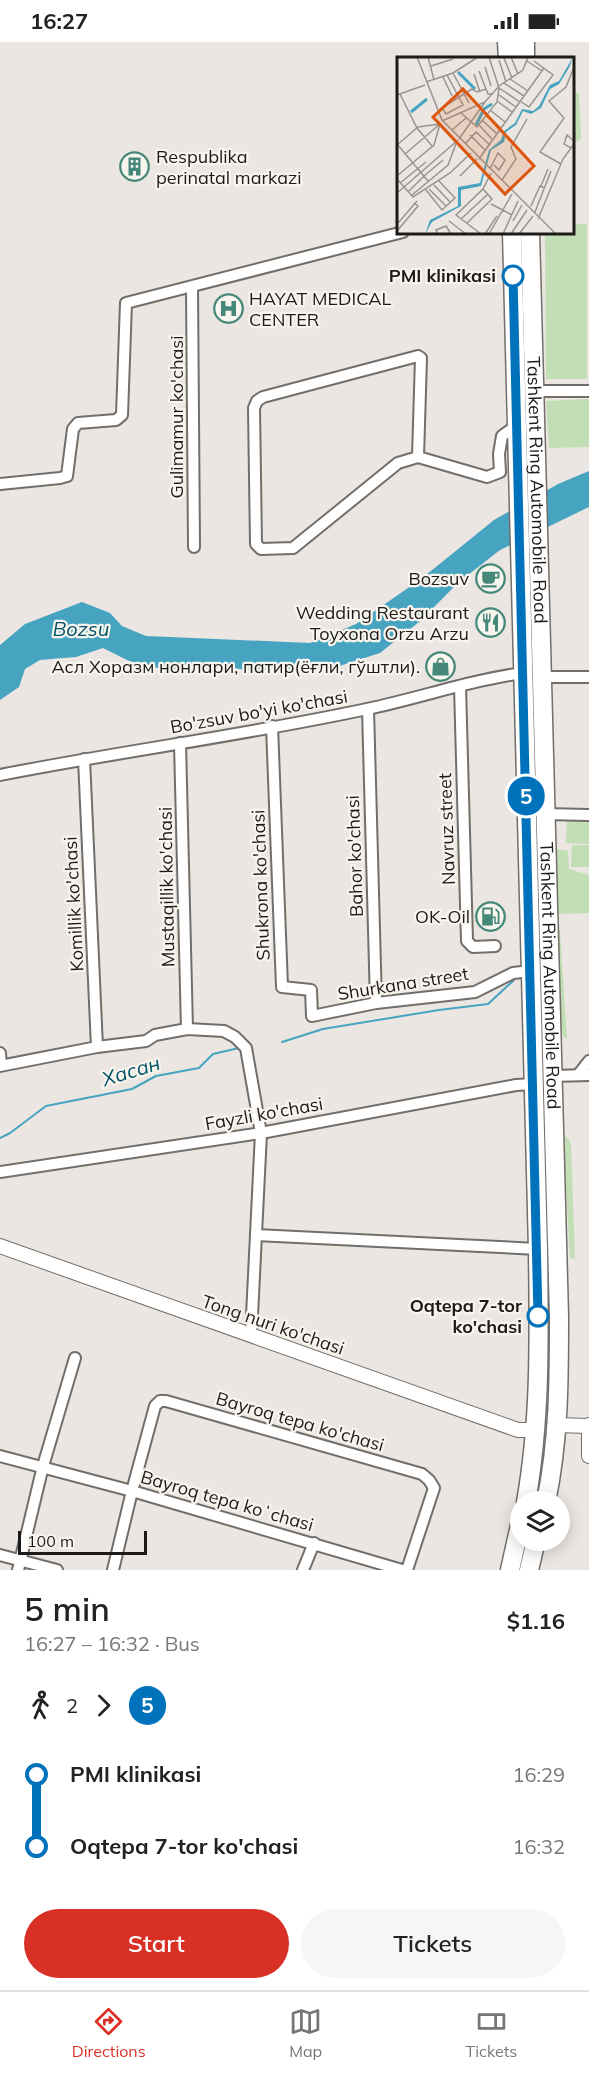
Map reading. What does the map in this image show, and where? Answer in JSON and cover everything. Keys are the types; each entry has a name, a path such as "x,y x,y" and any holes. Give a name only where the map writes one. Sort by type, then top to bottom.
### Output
{"highway":[{"path":"507,42 508,57"},
{"name":"Tashkent Ring Automobile Road","path":"512,234 517,425 527,488"},
{"name":"Tashkent Ring Automobile Road","path":"530,234 534,392 527,488 528,562 536,843 552,1076 559,1317 557,1425 548,1491"},
{"name":"Tashkent Ring Automobile Road","path":"527,1491 538,1385 538,1249 531,971 536,843 544,814 532,675"},
{"path":"535,1430 557,1425"},
{"path":"510,1570 514,1551"},
{"path":"529,1570 533,1551"}],"street":[{"path":"0,484 67,476 73,429 78,423 116,420 122,415 126,303 397,234"},
{"name":"Gulimamur ko'chasi","path":"192,287 194,547"},
{"path":"418,457 421,358 418,356 263,397 257,401 254,408 256,544 261,549 293,548 398,463 418,457 487,477 500,472 499,454 502,436 517,425"},
{"path":"534,392 589,391"},
{"name":"Bo'zsuv bo'yi ko'chasi","path":"0,776 368,709 488,678 532,675 589,677"},
{"name":"Navruz street","path":"460,686 467,941 474,947 495,946"},
{"name":"Bahor ko'chasi","path":"368,709 376,1003"},
{"name":"Shukrona ko'chasi","path":"272,726 282,987 310,990 312,1016 376,1003"},
{"name":"Mustaqillik ko'chasi","path":"180,743 187,1029"},
{"name":"Komillik ko'chasi","path":"84,759 97,1047"},
{"path":"544,814 589,814"},
{"name":"Shurkana street","path":"376,1003 475,992 513,973 531,971"},
{"path":"0,1053 1,1066 97,1047 146,1041 155,1035 187,1029 224,1031 235,1037 246,1048 261,1132 250,1336"},
{"path":"552,1076 583,1075 589,1061"},
{"name":"Fayzli ko'chasi","path":"0,1172 261,1132 516,1085 534,1084"},
{"path":"256,1235 538,1249"},
{"name":"Tong nuri ko'chasi","path":"0,1246 518,1430 535,1430"},
{"path":"19,1565 43,1466 75,1358"},
{"name":"Bayroq tepa ko'chasi","path":"132,1491 155,1406 160,1401 422,1474 434,1488 407,1570"},
{"path":"557,1425 589,1426 589,1456"},
{"name":"Bayroq tepa koʻchasi","path":"0,1456 132,1491 402,1570"},
{"path":"113,1570 132,1491"},
{"path":"303,1570 314,1543"},
{"path":"0,1555 19,1565 57,1570"}],"green space":[{"path":"574,93 579,93 580,140 574,142"},
{"path":"574,224 587,224 587,379 546,379 545,234 574,234"},
{"path":"589,399 589,447 549,448 546,401"},
{"path":"567,818 589,819 589,844 566,843"},
{"path":"572,845 589,845 589,867 571,867"},
{"path":"556,849 568,851 569,869 589,875 589,913 556,914"},
{"path":"534,867 539,867 550,1299 548,1302 551,1324 552,1389 546,1389"},
{"path":"557,931 560,931 567,1039 563,1036 561,1029"},
{"path":"563,1135 568,1138 571,1145 575,1259 570,1258"}],"water":[{"name":"Bozsu","path":"589,471 589,507 500,550 459,582 419,622 380,653 327,670 245,670 208,663 174,669 147,667 103,648 76,657 40,660 25,669 19,687 0,700 0,645 25,624 82,602 110,613 122,626 146,636 310,643 356,624 421,579 494,520 558,484"}],"waterway":[{"name":"Хасан","path":"282,1042 323,1029 488,1004 514,980"},
{"name":"Хасан","path":"0,1138 46,1106 132,1089 156,1076 199,1068 213,1054 239,1048"}],"bus line":[{"name":"5","path":"513,276 538,1316"}],"place":[{"name":"Respublika perinatal markazi","path":"135,167"},
{"name":"PMI klinikasi","path":"513,276"},
{"name":"HAYAT MEDICAL CENTER","path":"228,309"},
{"name":"Bozsuv","path":"490,579"},
{"name":"Wedding Restaurant Toyxona Orzu Arzu","path":"490,623"},
{"name":"Асл Хоразм нонлари, патир(ёғли, гўштли).","path":"441,667"},
{"name":"OK-Oil","path":"491,917"},
{"name":"Oqtepa 7-tor ko'chasi","path":"538,1316"}]}
